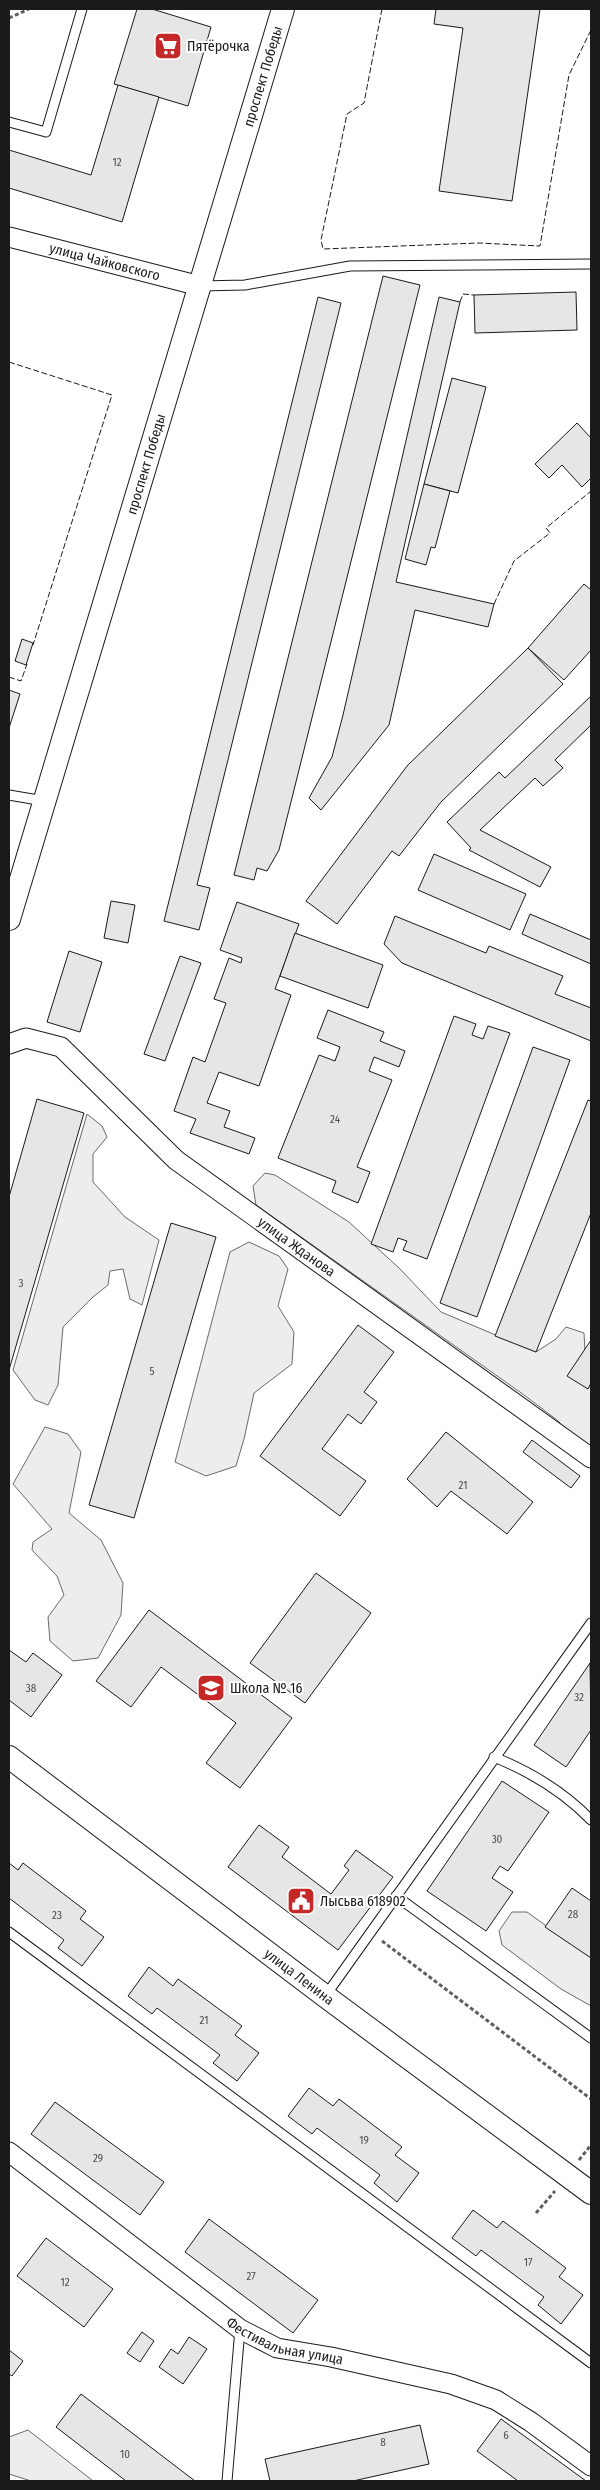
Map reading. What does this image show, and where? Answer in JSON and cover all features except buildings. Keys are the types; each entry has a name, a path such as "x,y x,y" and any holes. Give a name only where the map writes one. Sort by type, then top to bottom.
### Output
{"street":[{"name":"проспект Победы","path":"9,919 283,9"},
{"name":"улица Чайковского","path":"9,237 200,286"},
{"name":"улица Жданова","path":"9,1044 26,1038 61,1047 176,1160 591,1458"},
{"name":"улица Ленина","path":"9,1757 325,1996 591,2193"},
{"name":"Фестивальная улица","path":"9,2152 240,2329 276,2348 331,2357 452,2384 496,2400 531,2422 591,2466"}],"lane":[{"path":"9,122 46,132 82,9"},
{"path":"200,286 245,285 350,266 591,264"},
{"path":"9,795 44,801"},
{"path":"325,1996 591,1622"},
{"path":"494,1758 518,1766 570,1799 591,1820"},
{"path":"396,1896 591,2038"},
{"path":"9,1932 591,2364"},
{"path":"227,2481 240,2329"}],"path":[{"path":"9,18 28,9"},
{"path":"370,1932 591,2099"}],"shaded area":[{"path":"87,1114 102,1126 107,1137 93,1154 93,1182 125,1217 159,1240 142,1305 130,1299 123,1269 110,1271 108,1285 63,1327 58,1385 48,1405 35,1400 13,1370"},
{"path":"265,1173 275,1175 349,1222 400,1269 441,1312 536,1352 556,1339 566,1327 584,1333 587,1389 591,1383 591,1448 579,1442 557,1420 524,1395 256,1205 253,1186"},
{"path":"249,1242 279,1256 288,1269 278,1306 294,1332 292,1364 254,1393 236,1466 206,1476 175,1462 230,1252"},
{"path":"45,1427 68,1434 81,1452 69,1513 101,1540 123,1583 121,1615 98,1658 73,1661 50,1641 48,1617 64,1595 57,1576 32,1550 33,1542 52,1529 13,1484"},
{"path":"512,1912 527,1912 591,1958 591,2006 561,1989 502,1945 499,1931"},
{"path":"28,2430 93,2481 31,2481 9,2474 9,2437"}],"fence":[{"path":"382,9 364,103 347,114 321,240 323,249 479,243 540,246 569,75 591,30"},
{"path":"460,302 463,294 474,295"},
{"path":"9,362 112,395 33,645"},
{"path":"494,604 514,561 550,533 546,528 591,491"},
{"path":"9,677 21,681 27,664"}],"place":[{"name":"Пятёрочка","path":"168,46"},
{"name":"Школа № 16","path":"211,1688"},
{"name":"Лысьва 618902","path":"301,1901"}]}
